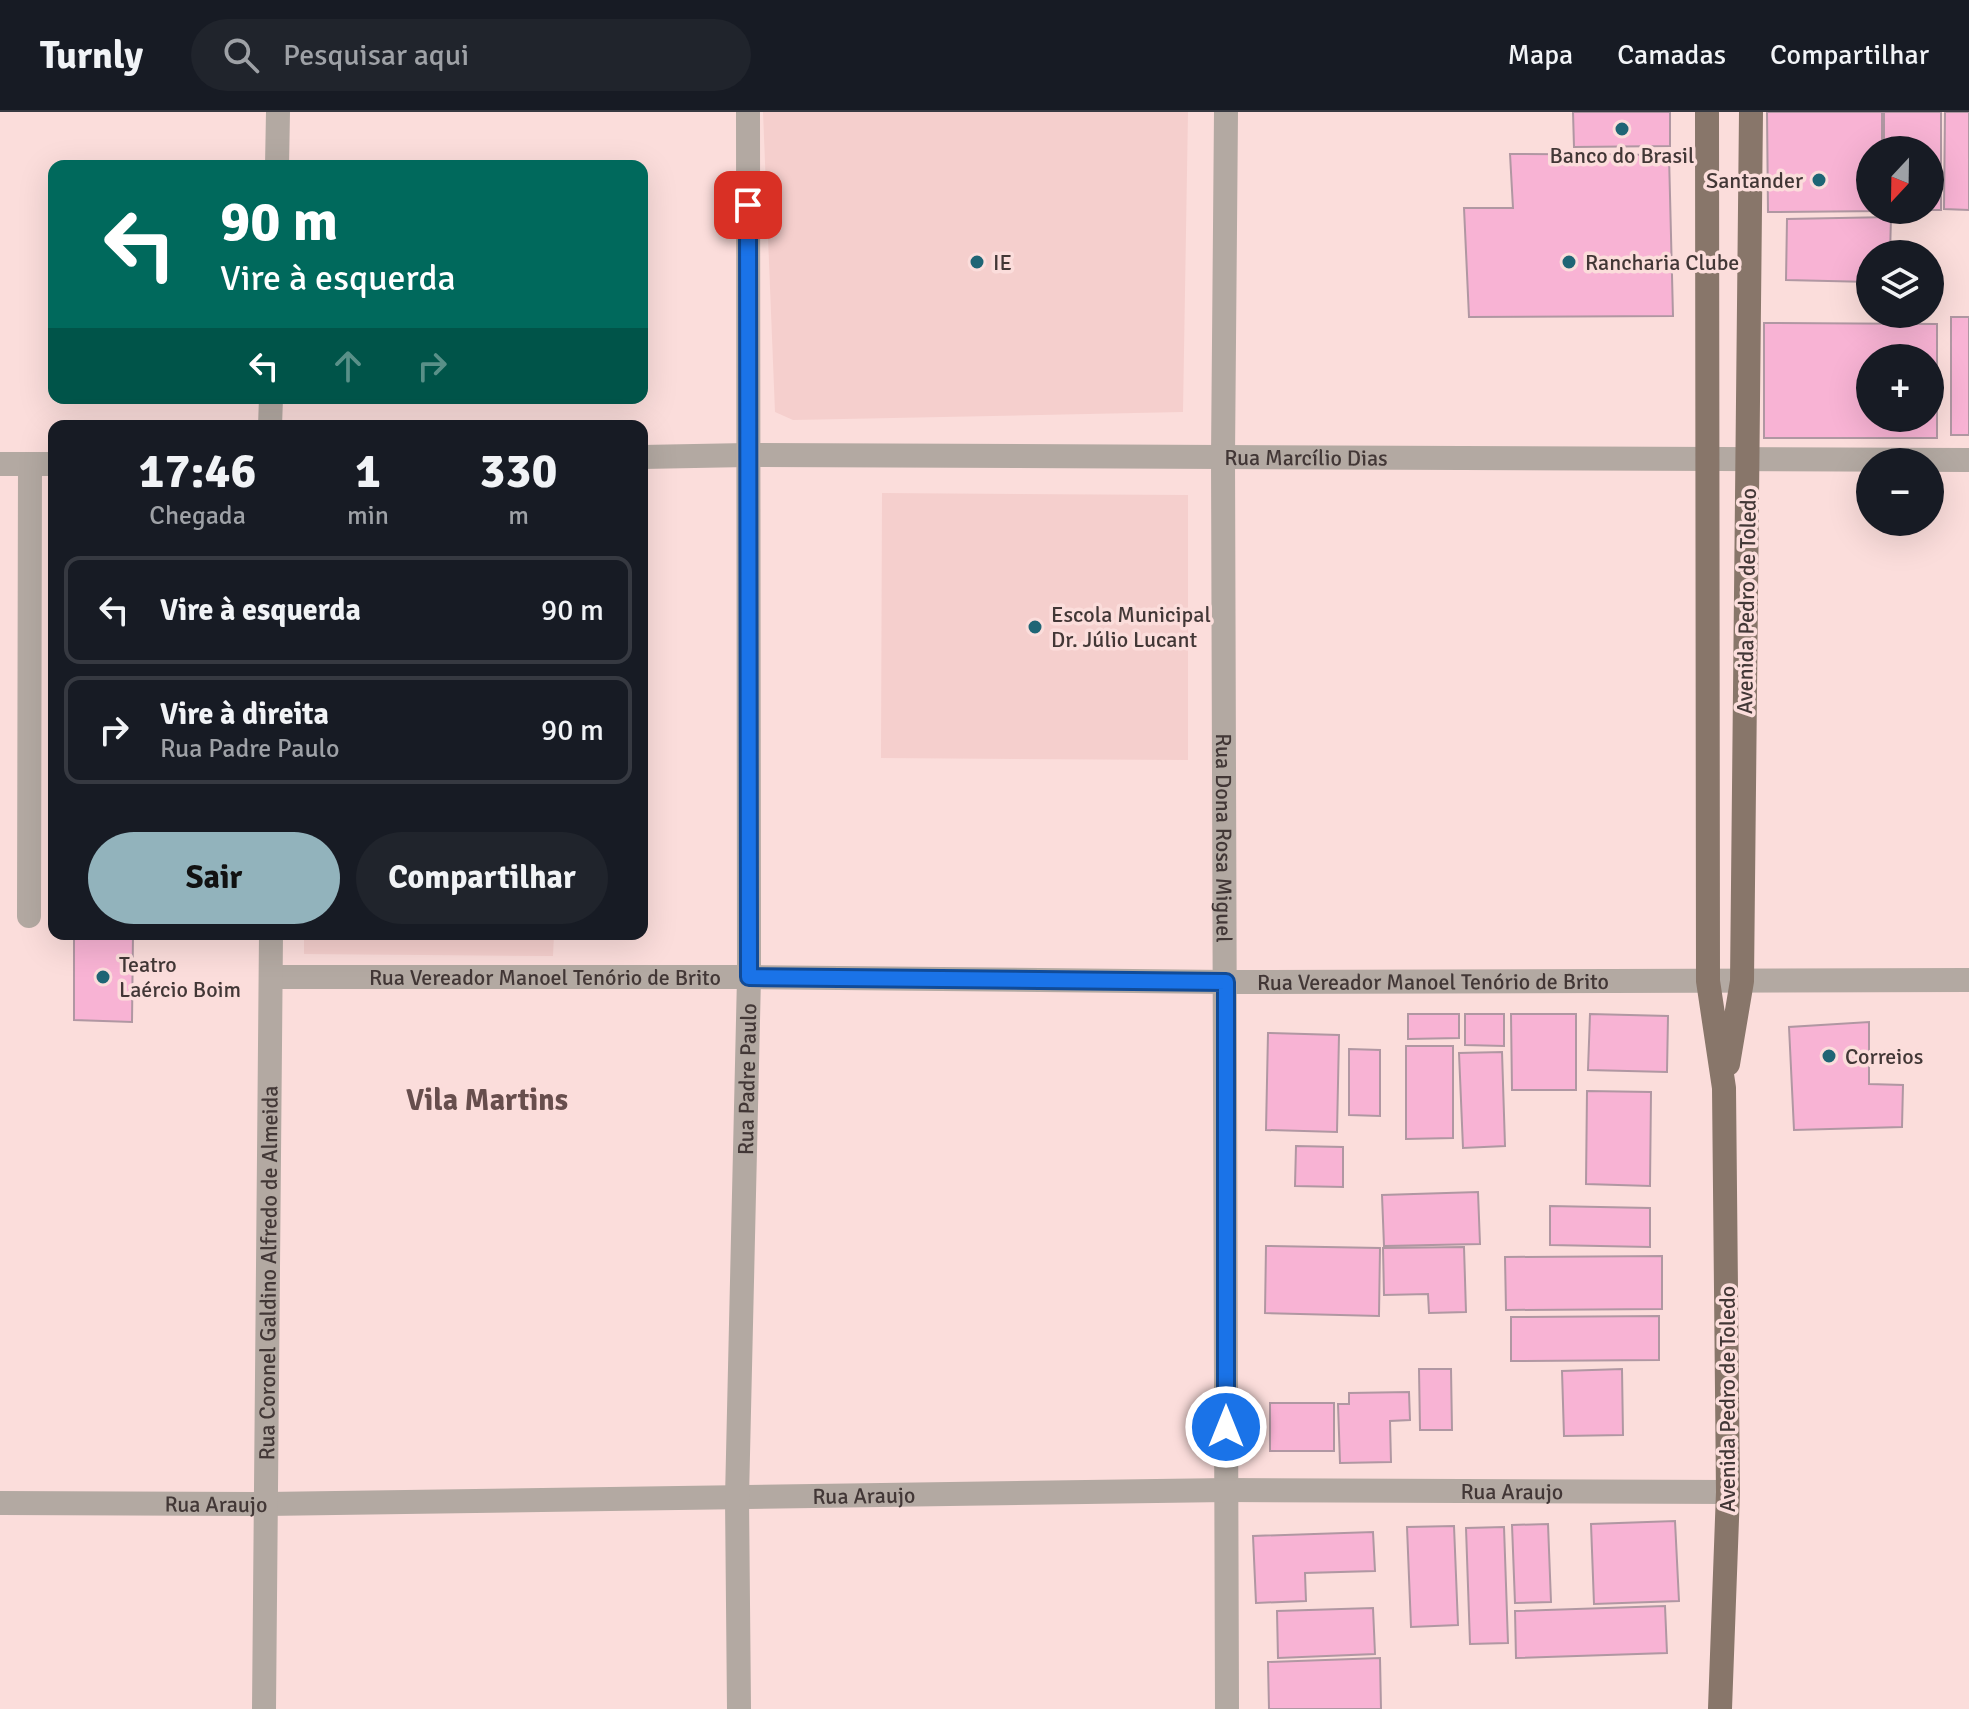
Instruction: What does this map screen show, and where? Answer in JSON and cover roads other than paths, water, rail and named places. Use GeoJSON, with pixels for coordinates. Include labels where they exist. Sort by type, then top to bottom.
{"type":"FeatureCollection","features":[{"type":"Feature","properties":{"kind":"main road","name":"Avenida Pedro de Toledo"},"geometry":{"type":"LineString","coordinates":[[1707,112],[1708,981],[1724,1088],[1728,1492],[1720,1709]]}},
{"type":"Feature","properties":{"kind":"main road","name":"Avenida Pedro de Toledo"},"geometry":{"type":"LineString","coordinates":[[1724,1088],[1742,981],[1751,112]]}},
{"type":"Feature","properties":{"kind":"street"},"geometry":{"type":"LineString","coordinates":[[277,160],[278,112]]}},
{"type":"Feature","properties":{"kind":"street","name":"Rua Padre Paulo"},"geometry":{"type":"LineString","coordinates":[[739,1709],[737,1498],[749,977],[748,112]]}},
{"type":"Feature","properties":{"kind":"street","name":"Rua Dona Rosa Miguel"},"geometry":{"type":"LineString","coordinates":[[1226,112],[1223,457],[1227,1709]]}},
{"type":"Feature","properties":{"kind":"street","name":"Rua Marcílio Dias"},"geometry":{"type":"LineString","coordinates":[[648,457],[1969,460]]}},
{"type":"Feature","properties":{"kind":"street"},"geometry":{"type":"LineString","coordinates":[[0,464],[42,464],[29,916]]}},
{"type":"Feature","properties":{"kind":"street","name":"Rua Coronel Galdino Alfredo de Almeida"},"geometry":{"type":"LineString","coordinates":[[264,1709],[271,940]]}},
{"type":"Feature","properties":{"kind":"street","name":"Rua Vereador Manoel Tenório de Brito"},"geometry":{"type":"LineString","coordinates":[[271,977],[749,977],[1226,982],[1969,980]]}},
{"type":"Feature","properties":{"kind":"street","name":"Rua Araujo"},"geometry":{"type":"LineString","coordinates":[[0,1503],[266,1504],[1226,1490],[1728,1492]]}},
{"type":"Feature","properties":{"kind":"place","name":"Banco do Brasil"},"geometry":{"type":"Point","coordinates":[1622,129]}},
{"type":"Feature","properties":{"kind":"place","name":"Santander"},"geometry":{"type":"Point","coordinates":[1819,180]}},
{"type":"Feature","properties":{"kind":"place","name":"IE"},"geometry":{"type":"Point","coordinates":[977,262]}},
{"type":"Feature","properties":{"kind":"place","name":"Rancharia Clube"},"geometry":{"type":"Point","coordinates":[1569,262]}},
{"type":"Feature","properties":{"kind":"place","name":"Escola Municipal Dr. Júlio Lucant"},"geometry":{"type":"Point","coordinates":[1035,627]}},
{"type":"Feature","properties":{"kind":"place","name":"Teatro Laércio Boim"},"geometry":{"type":"Point","coordinates":[103,977]}},
{"type":"Feature","properties":{"kind":"place","name":"Correios"},"geometry":{"type":"Point","coordinates":[1829,1056]}},
{"type":"Feature","properties":{"kind":"district","name":"Vila Martins"},"geometry":{"type":"Point","coordinates":[487,1100]}}]}
